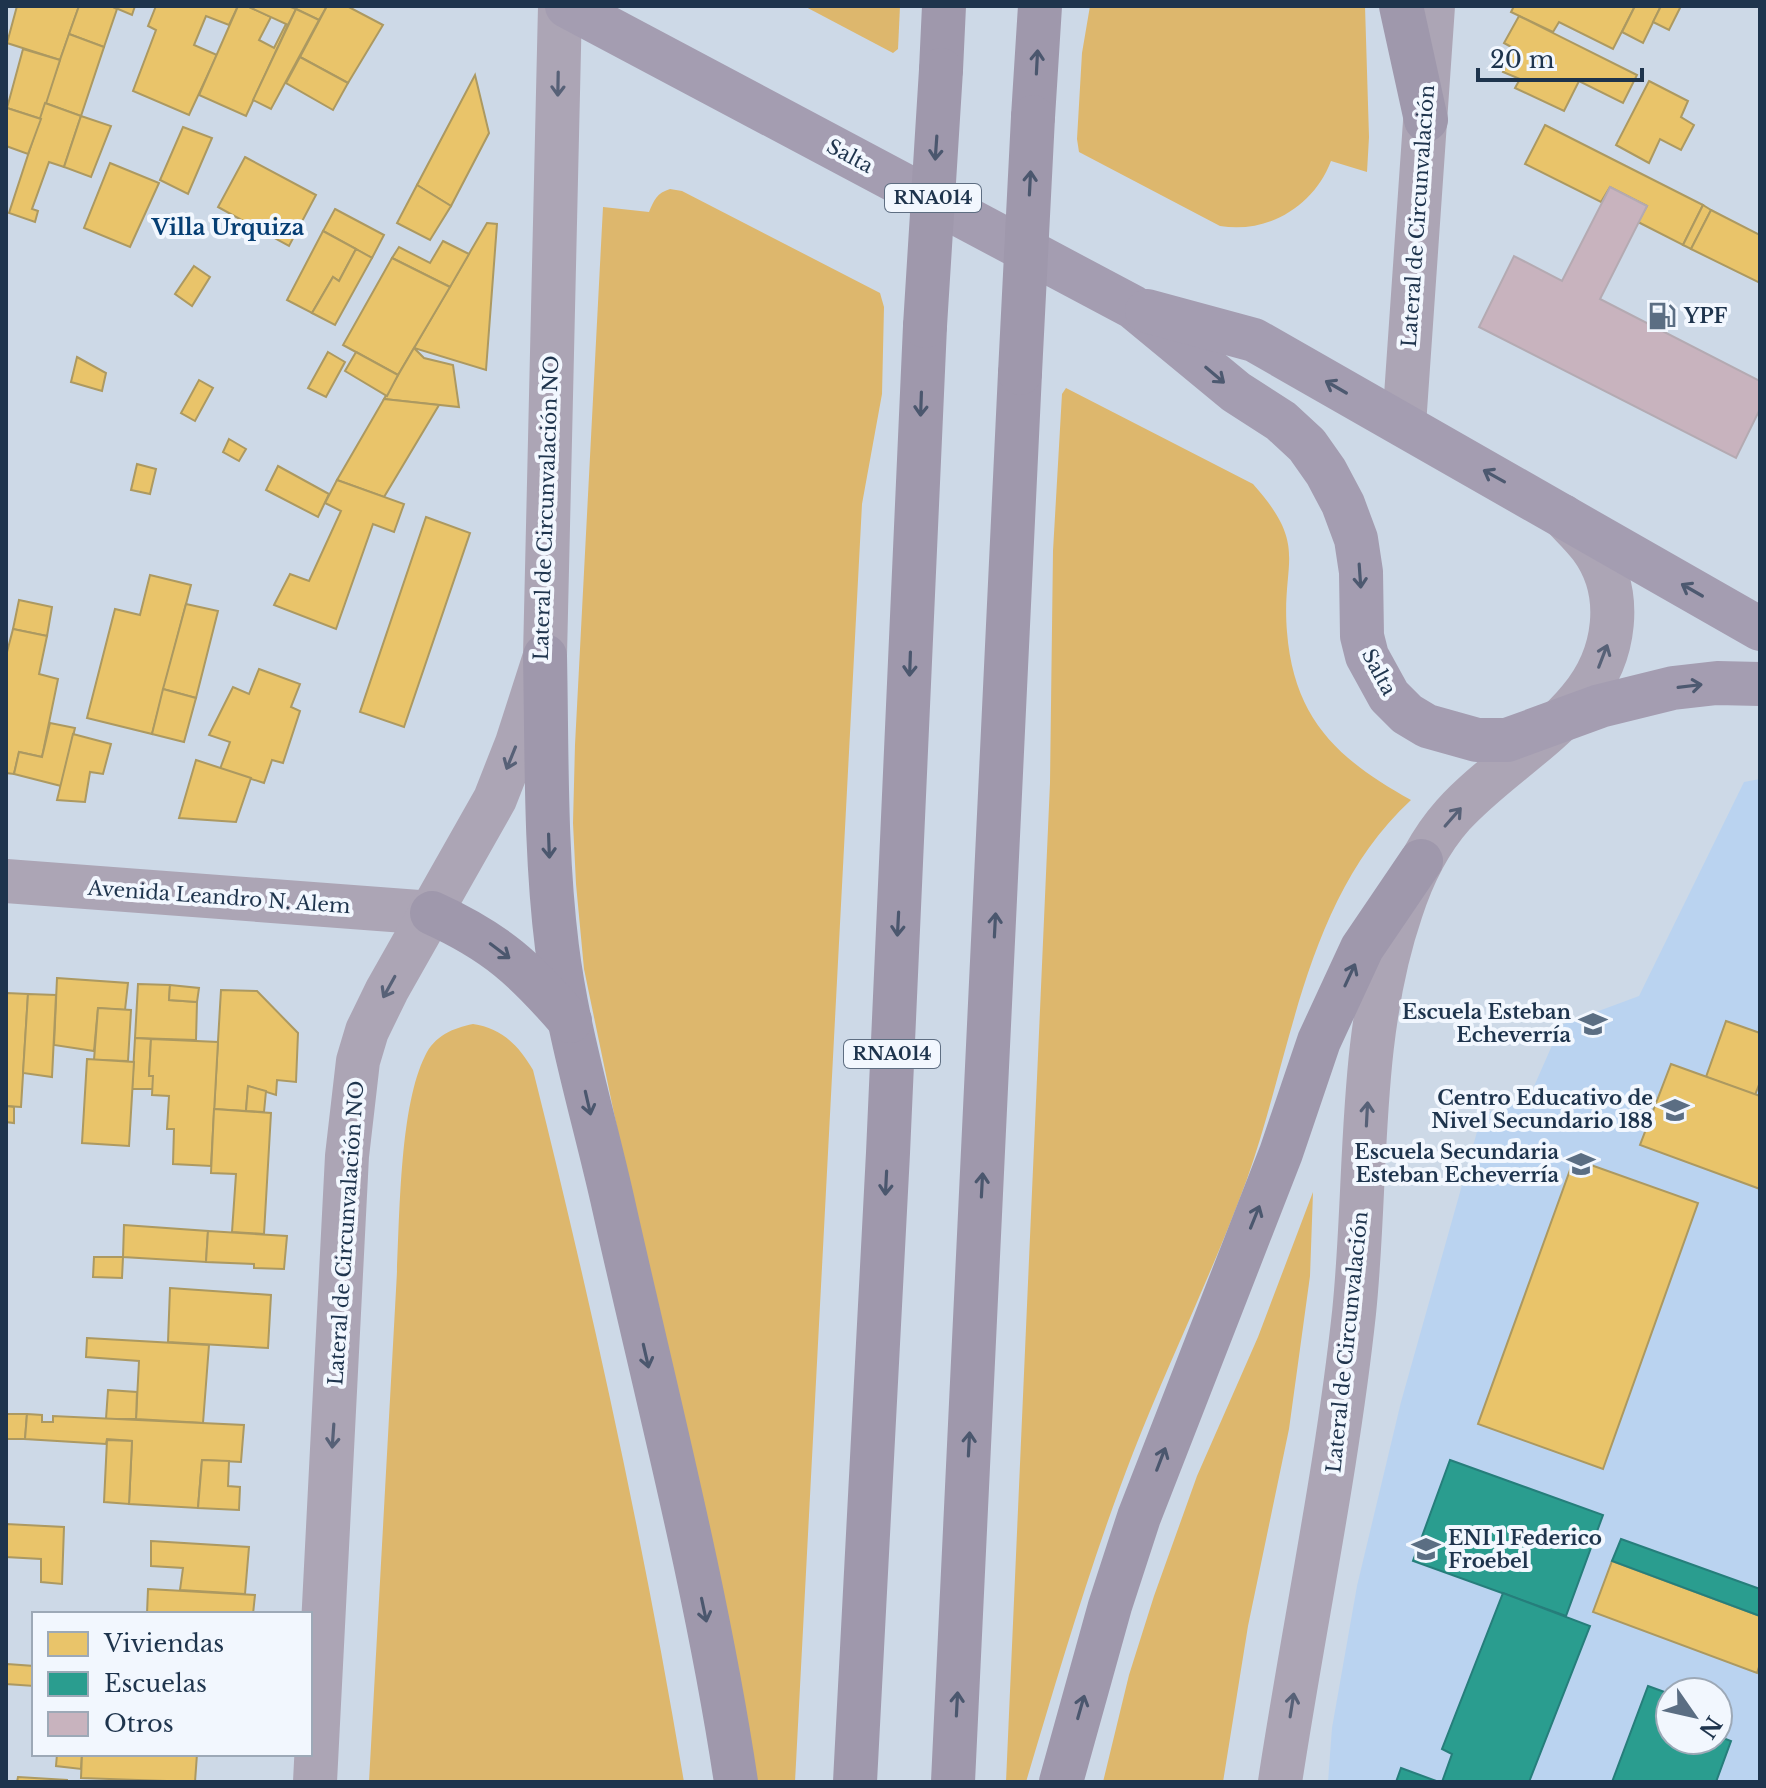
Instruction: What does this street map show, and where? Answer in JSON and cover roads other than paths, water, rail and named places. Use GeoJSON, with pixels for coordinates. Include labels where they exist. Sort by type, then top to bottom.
{"type":"FeatureCollection","features":[{"type":"Feature","properties":{"kind":"highway","name":"RNA014"},"geometry":{"type":"LineString","coordinates":[[855,1782],[925,326],[944,6]]}},
{"type":"Feature","properties":{"kind":"highway"},"geometry":{"type":"LineString","coordinates":[[953,1782],[1040,6]]}},
{"type":"Feature","properties":{"kind":"highway"},"geometry":{"type":"LineString","coordinates":[[1426,8],[1426,120]]}},
{"type":"Feature","properties":{"kind":"highway"},"geometry":{"type":"LineString","coordinates":[[545,656],[552,901],[557,949],[704,1608],[736,1782]]}},
{"type":"Feature","properties":{"kind":"highway"},"geometry":{"type":"LineString","coordinates":[[1061,1782],[1110,1606],[1139,1517],[1281,1153],[1319,1041],[1362,948],[1421,861]]}},
{"type":"Feature","properties":{"kind":"highway"},"geometry":{"type":"LineString","coordinates":[[432,913],[471,930],[504,953],[532,977],[571,1022]]}},
{"type":"Feature","properties":{"kind":"main road","name":"Salta"},"geometry":{"type":"LineString","coordinates":[[567,6],[1133,307],[1236,392],[1281,421],[1307,445],[1326,472],[1343,504],[1356,539],[1361,572],[1362,636],[1367,656],[1389,696],[1407,714],[1427,726],[1477,740],[1507,740],[1534,732],[1560,719],[1673,688],[1717,683],[1760,684]]}},
{"type":"Feature","properties":{"kind":"main road","name":"Salta"},"geometry":{"type":"LineString","coordinates":[[1133,307],[1254,340],[1760,629]]}},
{"type":"Feature","properties":{"kind":"street","name":"Lateral de Circunvalación NO"},"geometry":{"type":"LineString","coordinates":[[315,1782],[347,1156],[358,1061],[367,1031],[387,990],[495,799],[545,656],[560,6]]}},
{"type":"Feature","properties":{"kind":"street","name":"Lateral de Circunvalación"},"geometry":{"type":"LineString","coordinates":[[1404,425],[1426,120]]}},
{"type":"Feature","properties":{"kind":"street","name":"Lateral de Circunvalación"},"geometry":{"type":"LineString","coordinates":[[1280,1782],[1311,1586],[1331,1485],[1353,1318],[1361,1246],[1372,1036],[1386,961],[1401,910],[1421,861],[1451,817],[1581,699],[1606,653],[1613,623],[1612,593],[1592,548],[1562,515]]}},
{"type":"Feature","properties":{"kind":"street","name":"Avenida Leandro N. Alem"},"geometry":{"type":"LineString","coordinates":[[6,881],[432,913]]}},
{"type":"Feature","properties":{"kind":"place","name":"YPF"},"geometry":{"type":"Point","coordinates":[1662,316]}},
{"type":"Feature","properties":{"kind":"place","name":"Escuela Esteban Echeverría"},"geometry":{"type":"Point","coordinates":[1593,1024]}},
{"type":"Feature","properties":{"kind":"place","name":"Centro Educativo de Nivel Secundario 188"},"geometry":{"type":"Point","coordinates":[1675,1110]}},
{"type":"Feature","properties":{"kind":"place","name":"Escuela Secundaria Esteban Echeverría"},"geometry":{"type":"Point","coordinates":[1581,1164]}},
{"type":"Feature","properties":{"kind":"place","name":"ENI 1 Federico Froebel"},"geometry":{"type":"Point","coordinates":[1426,1549]}},
{"type":"Feature","properties":{"kind":"district","name":"Villa Urquiza"},"geometry":{"type":"Point","coordinates":[228,227]}}]}
